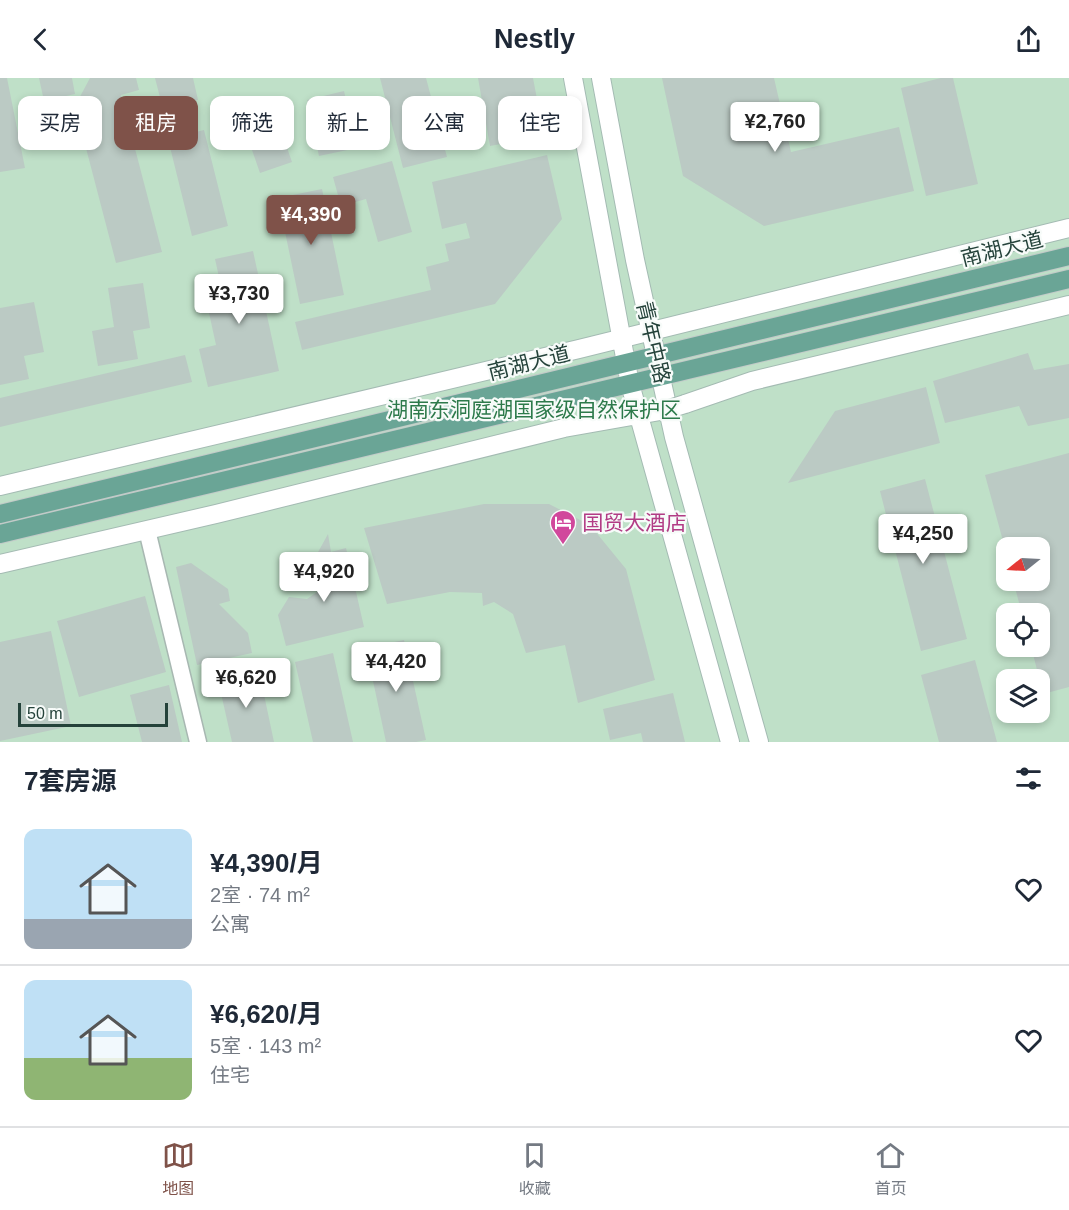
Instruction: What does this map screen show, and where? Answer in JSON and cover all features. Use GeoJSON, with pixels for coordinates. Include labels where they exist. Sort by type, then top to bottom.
{"type":"FeatureCollection","features":[{"type":"Feature","properties":{"kind":"main road","name":"青年中路"},"geometry":{"type":"LineString","coordinates":[[573,78],[630,384],[730,742]]}},
{"type":"Feature","properties":{"kind":"main road","name":"青年中路"},"geometry":{"type":"LineString","coordinates":[[602,78],[635,263],[674,437],[759,742]]}},
{"type":"Feature","properties":{"kind":"main road"},"geometry":{"type":"LineString","coordinates":[[0,486],[622,339],[1069,228]]}},
{"type":"Feature","properties":{"kind":"main road","name":"南湖大道"},"geometry":{"type":"LineString","coordinates":[[0,514],[1069,256]]}},
{"type":"Feature","properties":{"kind":"main road","name":"南湖大道"},"geometry":{"type":"LineString","coordinates":[[0,534],[1069,279]]}},
{"type":"Feature","properties":{"kind":"main road"},"geometry":{"type":"LineString","coordinates":[[0,564],[564,428],[666,410],[752,381],[1069,305]]}},
{"type":"Feature","properties":{"kind":"street"},"geometry":{"type":"LineString","coordinates":[[147,530],[198,742]]}},
{"type":"Feature","properties":{"kind":"green space","name":"湖南东洞庭湖国家级自然保护区"},"geometry":{"type":"Polygon","coordinates":[[[0,78],[1069,78],[1069,742],[0,742],[0,78]]]}},
{"type":"Feature","properties":{"kind":"building"},"geometry":{"type":"Polygon","coordinates":[[[0,78],[7,78],[18,133],[18,150],[21,150],[25,168],[0,172],[0,78]]]}},
{"type":"Feature","properties":{"kind":"building"},"geometry":{"type":"Polygon","coordinates":[[[39,78],[72,78],[75,94],[43,96],[39,78]]]}},
{"type":"Feature","properties":{"kind":"building"},"geometry":{"type":"Polygon","coordinates":[[[90,78],[136,78],[139,90],[114,96],[114,150],[135,150],[162,252],[116,263],[86,150],[102,150],[102,96],[80,96],[90,78]]]}},
{"type":"Feature","properties":{"kind":"building"},"geometry":{"type":"Polygon","coordinates":[[[155,78],[193,78],[197,96],[160,96],[155,78]]]}},
{"type":"Feature","properties":{"kind":"building"},"geometry":{"type":"Polygon","coordinates":[[[380,78],[426,78],[431,96],[402,96],[402,150],[445,150],[447,157],[403,168],[390,117],[390,96],[385,96],[380,78]]]}},
{"type":"Feature","properties":{"kind":"building"},"geometry":{"type":"Polygon","coordinates":[[[478,78],[533,78],[536,96],[498,96],[498,145],[490,146],[486,123],[486,96],[481,96],[478,78]]]}},
{"type":"Feature","properties":{"kind":"building"},"geometry":{"type":"Polygon","coordinates":[[[662,78],[774,78],[791,152],[899,127],[914,191],[764,226],[683,176],[662,78]]]}},
{"type":"Feature","properties":{"kind":"building"},"geometry":{"type":"Polygon","coordinates":[[[941,78],[953,78],[978,184],[926,196],[901,88],[941,78]]]}},
{"type":"Feature","properties":{"kind":"building"},"geometry":{"type":"Polygon","coordinates":[[[344,91],[345,96],[323,96],[344,91]]]}},
{"type":"Feature","properties":{"kind":"building"},"geometry":{"type":"Polygon","coordinates":[[[204,130],[228,226],[192,236],[171,150],[198,150],[198,132],[204,130]]]}},
{"type":"Feature","properties":{"kind":"building"},"geometry":{"type":"Polygon","coordinates":[[[252,150],[288,150],[292,162],[260,173],[252,150]]]}},
{"type":"Feature","properties":{"kind":"building"},"geometry":{"type":"Polygon","coordinates":[[[318,150],[348,150],[319,156],[318,150]]]}},
{"type":"Feature","properties":{"kind":"building"},"geometry":{"type":"Polygon","coordinates":[[[547,155],[562,219],[495,304],[302,350],[295,322],[431,290],[426,267],[449,261],[445,244],[470,238],[466,223],[442,229],[432,182],[547,155]]]}},
{"type":"Feature","properties":{"kind":"building"},"geometry":{"type":"Polygon","coordinates":[[[392,161],[412,232],[378,242],[366,199],[341,206],[333,177],[392,161]]]}},
{"type":"Feature","properties":{"kind":"building"},"geometry":{"type":"Polygon","coordinates":[[[322,189],[344,295],[300,304],[278,198],[322,189]]]}},
{"type":"Feature","properties":{"kind":"building"},"geometry":{"type":"Polygon","coordinates":[[[253,251],[279,371],[208,387],[199,349],[216,345],[206,299],[223,295],[215,259],[253,251]]]}},
{"type":"Feature","properties":{"kind":"building"},"geometry":{"type":"Polygon","coordinates":[[[143,283],[150,328],[133,331],[138,359],[98,366],[92,331],[114,327],[108,288],[143,283]]]}},
{"type":"Feature","properties":{"kind":"building"},"geometry":{"type":"Polygon","coordinates":[[[34,302],[44,352],[24,356],[29,379],[0,385],[0,308],[34,302]]]}},
{"type":"Feature","properties":{"kind":"building"},"geometry":{"type":"Polygon","coordinates":[[[1028,353],[1034,370],[1069,364],[1069,418],[1028,426],[1019,406],[945,423],[933,381],[1028,353]]]}},
{"type":"Feature","properties":{"kind":"building"},"geometry":{"type":"Polygon","coordinates":[[[185,355],[192,382],[0,427],[0,398],[185,355]]]}},
{"type":"Feature","properties":{"kind":"building"},"geometry":{"type":"Polygon","coordinates":[[[926,387],[940,443],[788,483],[835,411],[926,387]]]}},
{"type":"Feature","properties":{"kind":"building"},"geometry":{"type":"Polygon","coordinates":[[[1069,453],[1069,687],[1050,692],[1050,669],[1037,669],[1034,657],[1050,657],[1050,603],[1019,603],[1016,591],[1050,591],[1050,537],[1002,537],[985,475],[1069,453]]]}},
{"type":"Feature","properties":{"kind":"building"},"geometry":{"type":"Polygon","coordinates":[[[925,479],[967,639],[921,651],[880,491],[925,479]]]}},
{"type":"Feature","properties":{"kind":"building"},"geometry":{"type":"Polygon","coordinates":[[[484,504],[549,504],[590,525],[626,569],[655,680],[578,703],[565,645],[526,653],[513,614],[494,602],[483,606],[482,593],[450,592],[387,604],[364,528],[484,504]]]}},
{"type":"Feature","properties":{"kind":"building"},"geometry":{"type":"Polygon","coordinates":[[[328,534],[331,552],[346,548],[364,627],[286,646],[278,615],[289,597],[307,599],[323,588],[323,573],[317,554],[328,534]]]}},
{"type":"Feature","properties":{"kind":"building"},"geometry":{"type":"Polygon","coordinates":[[[191,563],[228,589],[230,601],[219,604],[248,633],[252,653],[197,665],[176,567],[191,563]]]}},
{"type":"Feature","properties":{"kind":"building"},"geometry":{"type":"Polygon","coordinates":[[[145,596],[166,672],[79,697],[57,621],[145,596]]]}},
{"type":"Feature","properties":{"kind":"building"},"geometry":{"type":"Polygon","coordinates":[[[51,631],[71,726],[0,741],[0,642],[51,631]]]}},
{"type":"Feature","properties":{"kind":"building"},"geometry":{"type":"Polygon","coordinates":[[[404,640],[426,740],[386,742],[366,648],[404,640]]]}},
{"type":"Feature","properties":{"kind":"building"},"geometry":{"type":"Polygon","coordinates":[[[333,653],[353,742],[313,742],[295,662],[333,653]]]}},
{"type":"Feature","properties":{"kind":"building"},"geometry":{"type":"Polygon","coordinates":[[[975,660],[997,742],[939,742],[921,675],[975,660]]]}},
{"type":"Feature","properties":{"kind":"building"},"geometry":{"type":"Polygon","coordinates":[[[259,671],[274,742],[232,742],[218,680],[259,671]]]}},
{"type":"Feature","properties":{"kind":"building"},"geometry":{"type":"Polygon","coordinates":[[[169,685],[182,742],[142,742],[130,695],[169,685]]]}},
{"type":"Feature","properties":{"kind":"building"},"geometry":{"type":"Polygon","coordinates":[[[673,693],[685,742],[643,742],[641,733],[610,740],[603,709],[673,693]]]}},
{"type":"Feature","properties":{"kind":"place","name":"国贸大酒店"},"geometry":{"type":"Point","coordinates":[563,546]}}]}
